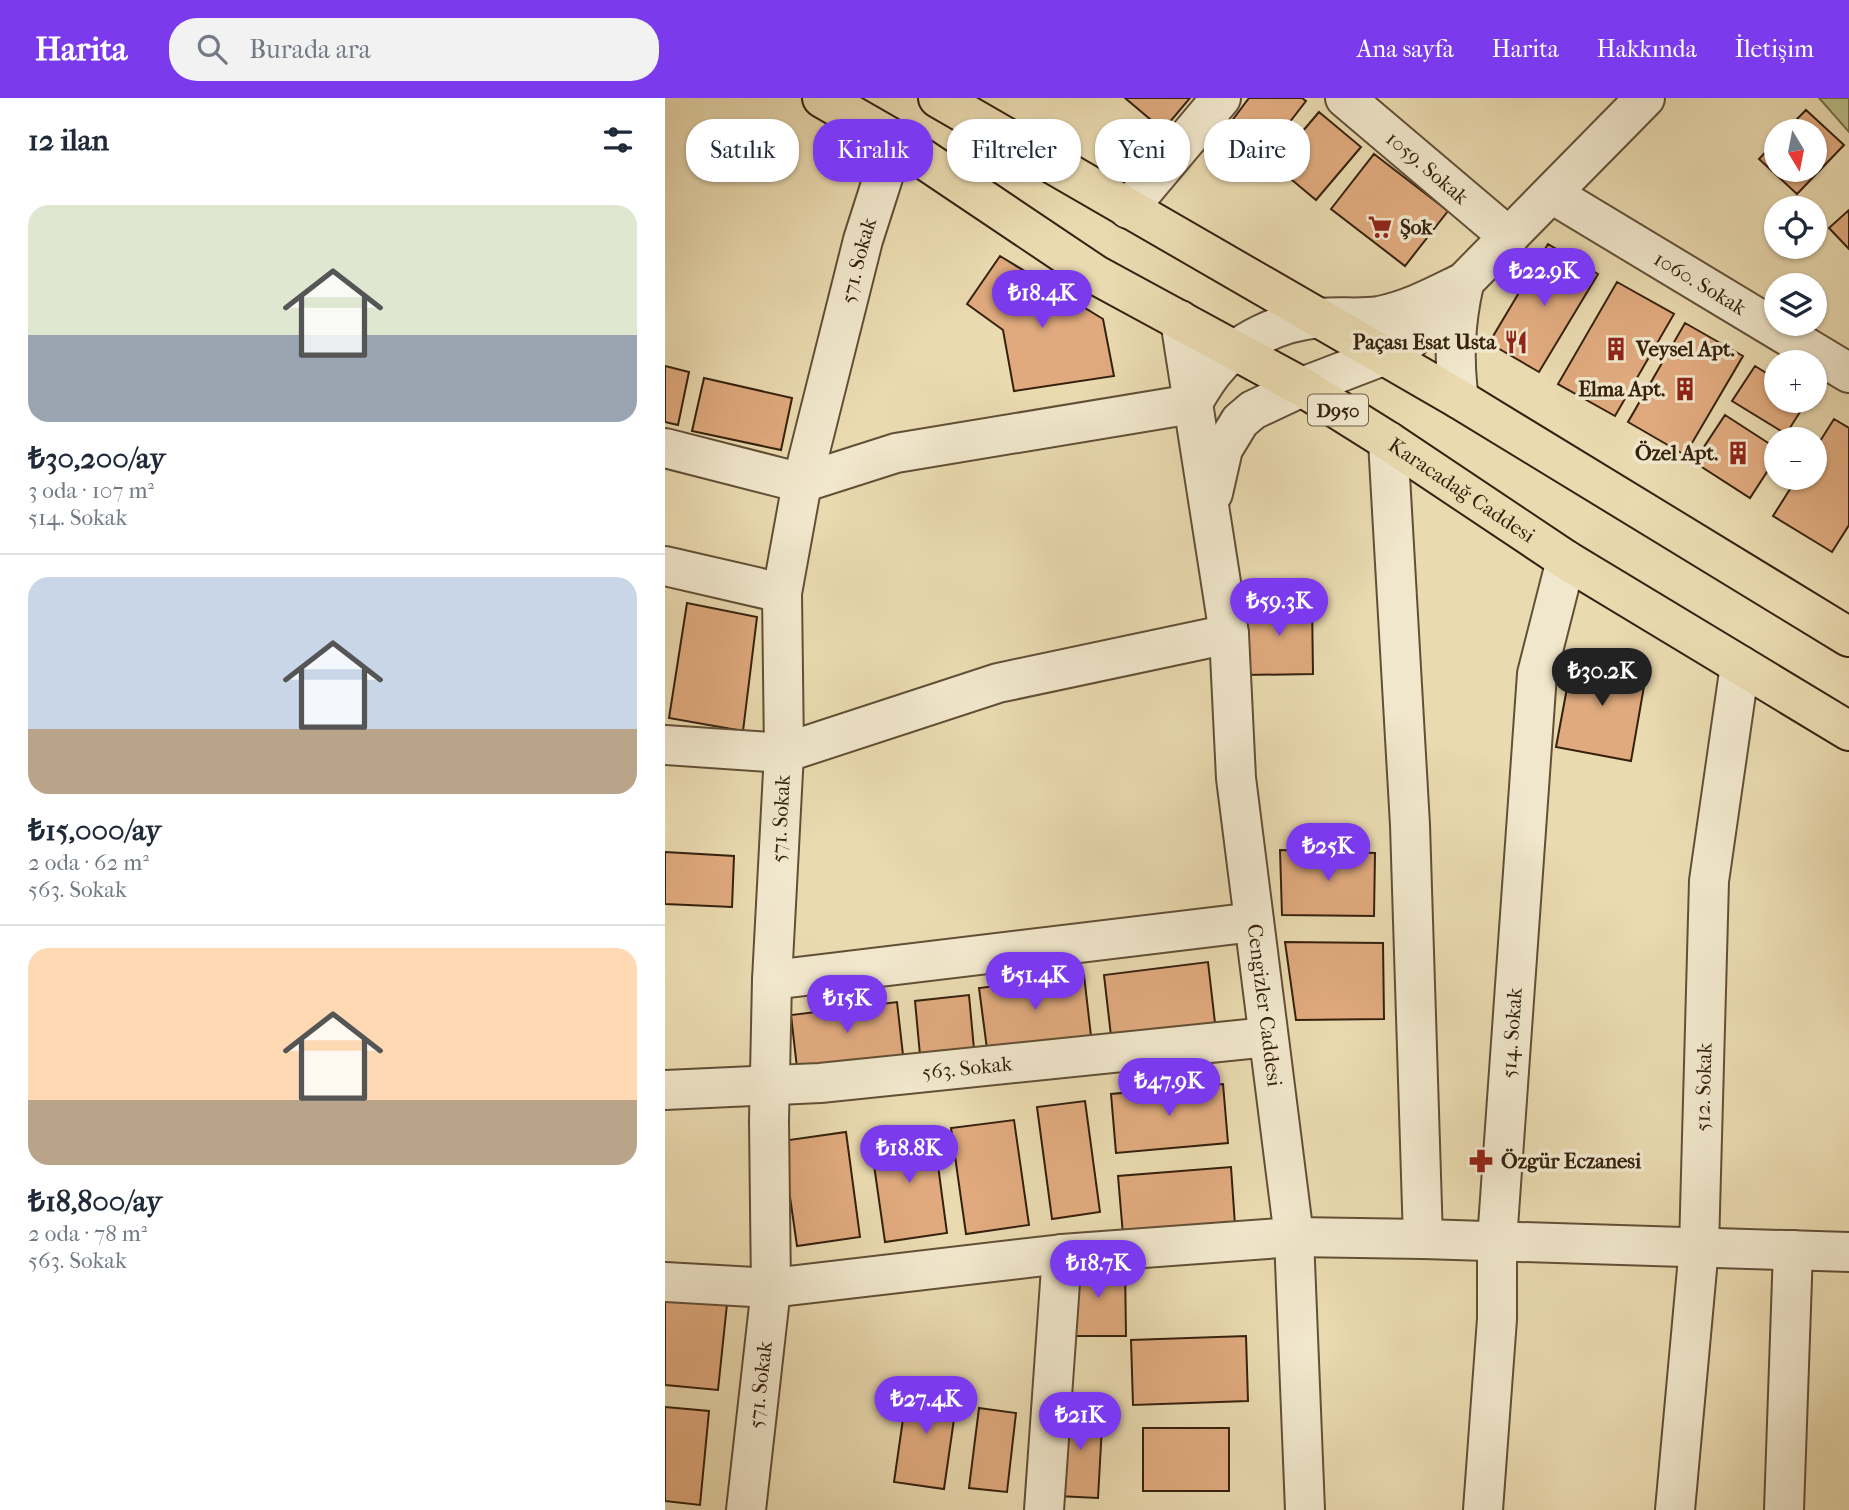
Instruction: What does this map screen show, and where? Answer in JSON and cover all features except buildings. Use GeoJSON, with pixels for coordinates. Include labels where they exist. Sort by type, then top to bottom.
{"type":"FeatureCollection","features":[{"type":"Feature","properties":{"kind":"highway","name":"Karacadağ Caddesi"},"geometry":{"type":"LineString","coordinates":[[822,98],[858,119]]}},
{"type":"Feature","properties":{"kind":"highway"},"geometry":{"type":"LineString","coordinates":[[938,98],[1459,399],[1849,637]]}},
{"type":"Feature","properties":{"kind":"highway","name":"Karacadağ Caddesi"},"geometry":{"type":"LineString","coordinates":[[933,166],[1096,275],[1301,387],[1388,440],[1566,560],[1849,731]]}},
{"type":"Feature","properties":{"kind":"street"},"geometry":{"type":"LineString","coordinates":[[1128,209],[1221,98]]}},
{"type":"Feature","properties":{"kind":"street","name":"1059. Sokak"},"geometry":{"type":"LineString","coordinates":[[1345,98],[1510,237]]}},
{"type":"Feature","properties":{"kind":"street"},"geometry":{"type":"LineString","coordinates":[[665,448],[802,483],[896,453],[1192,404],[1213,371],[1235,351],[1260,335],[1290,323],[1319,318],[1378,316],[1419,304],[1464,282],[1552,194],[1632,102]]}},
{"type":"Feature","properties":{"kind":"street","name":"571. Sokak"},"geometry":{"type":"LineString","coordinates":[[746,1510],[771,1288],[772,980],[784,753],[782,593],[802,483],[863,240],[882,182]]}},
{"type":"Feature","properties":{"kind":"street","name":"1060. Sokak"},"geometry":{"type":"LineString","coordinates":[[1552,194],[1849,373]]}},
{"type":"Feature","properties":{"kind":"street"},"geometry":{"type":"LineString","coordinates":[[1459,399],[1454,356],[1455,332],[1464,282]]}},
{"type":"Feature","properties":{"kind":"street","name":"Cengizler Caddesi"},"geometry":{"type":"LineString","coordinates":[[1210,502],[1223,449],[1240,421],[1253,410],[1301,387],[1383,356],[1421,331],[1464,282]]}},
{"type":"Feature","properties":{"kind":"street","name":"Cengizler Caddesi"},"geometry":{"type":"LineString","coordinates":[[1180,320],[1229,634],[1235,778],[1294,1237],[1305,1510]]}},
{"type":"Feature","properties":{"kind":"street"},"geometry":{"type":"LineString","coordinates":[[1388,440],[1410,825],[1423,1239]]}},
{"type":"Feature","properties":{"kind":"street","name":"514. Sokak"},"geometry":{"type":"LineString","coordinates":[[1483,1510],[1497,1319],[1497,1241],[1537,674],[1566,560]]}},
{"type":"Feature","properties":{"kind":"street"},"geometry":{"type":"LineString","coordinates":[[665,566],[782,593]]}},
{"type":"Feature","properties":{"kind":"street"},"geometry":{"type":"LineString","coordinates":[[665,745],[784,753],[998,683],[1229,634]]}},
{"type":"Feature","properties":{"kind":"street","name":"512. Sokak"},"geometry":{"type":"LineString","coordinates":[[1675,1510],[1699,1247],[1709,881],[1740,665]]}},
{"type":"Feature","properties":{"kind":"street"},"geometry":{"type":"LineString","coordinates":[[772,980],[1254,922]]}},
{"type":"Feature","properties":{"kind":"street","name":"563. Sokak"},"geometry":{"type":"LineString","coordinates":[[665,1090],[770,1086],[1268,1037]]}},
{"type":"Feature","properties":{"kind":"street"},"geometry":{"type":"LineString","coordinates":[[665,1282],[771,1288],[1062,1254],[1294,1237],[1849,1251]]}},
{"type":"Feature","properties":{"kind":"street"},"geometry":{"type":"LineString","coordinates":[[1784,1510],[1793,1250]]}},
{"type":"Feature","properties":{"kind":"street"},"geometry":{"type":"LineString","coordinates":[[1044,1510],[1062,1254]]}},
{"type":"Feature","properties":{"kind":"green space"},"geometry":{"type":"Polygon","coordinates":[[[1849,98],[1849,132],[1820,99],[1849,98]]]}},
{"type":"Feature","properties":{"kind":"place","name":"Şok"},"geometry":{"type":"Point","coordinates":[1380,227]}},
{"type":"Feature","properties":{"kind":"place","name":"Paçası Esat Usta"},"geometry":{"type":"Point","coordinates":[1516,342]}},
{"type":"Feature","properties":{"kind":"place","name":"Veysel Apt."},"geometry":{"type":"Point","coordinates":[1616,349]}},
{"type":"Feature","properties":{"kind":"place","name":"Elma Apt."},"geometry":{"type":"Point","coordinates":[1685,389]}},
{"type":"Feature","properties":{"kind":"place","name":"Özel Apt."},"geometry":{"type":"Point","coordinates":[1738,453]}},
{"type":"Feature","properties":{"kind":"place","name":"Özgür Eczanesi"},"geometry":{"type":"Point","coordinates":[1481,1161]}}]}
